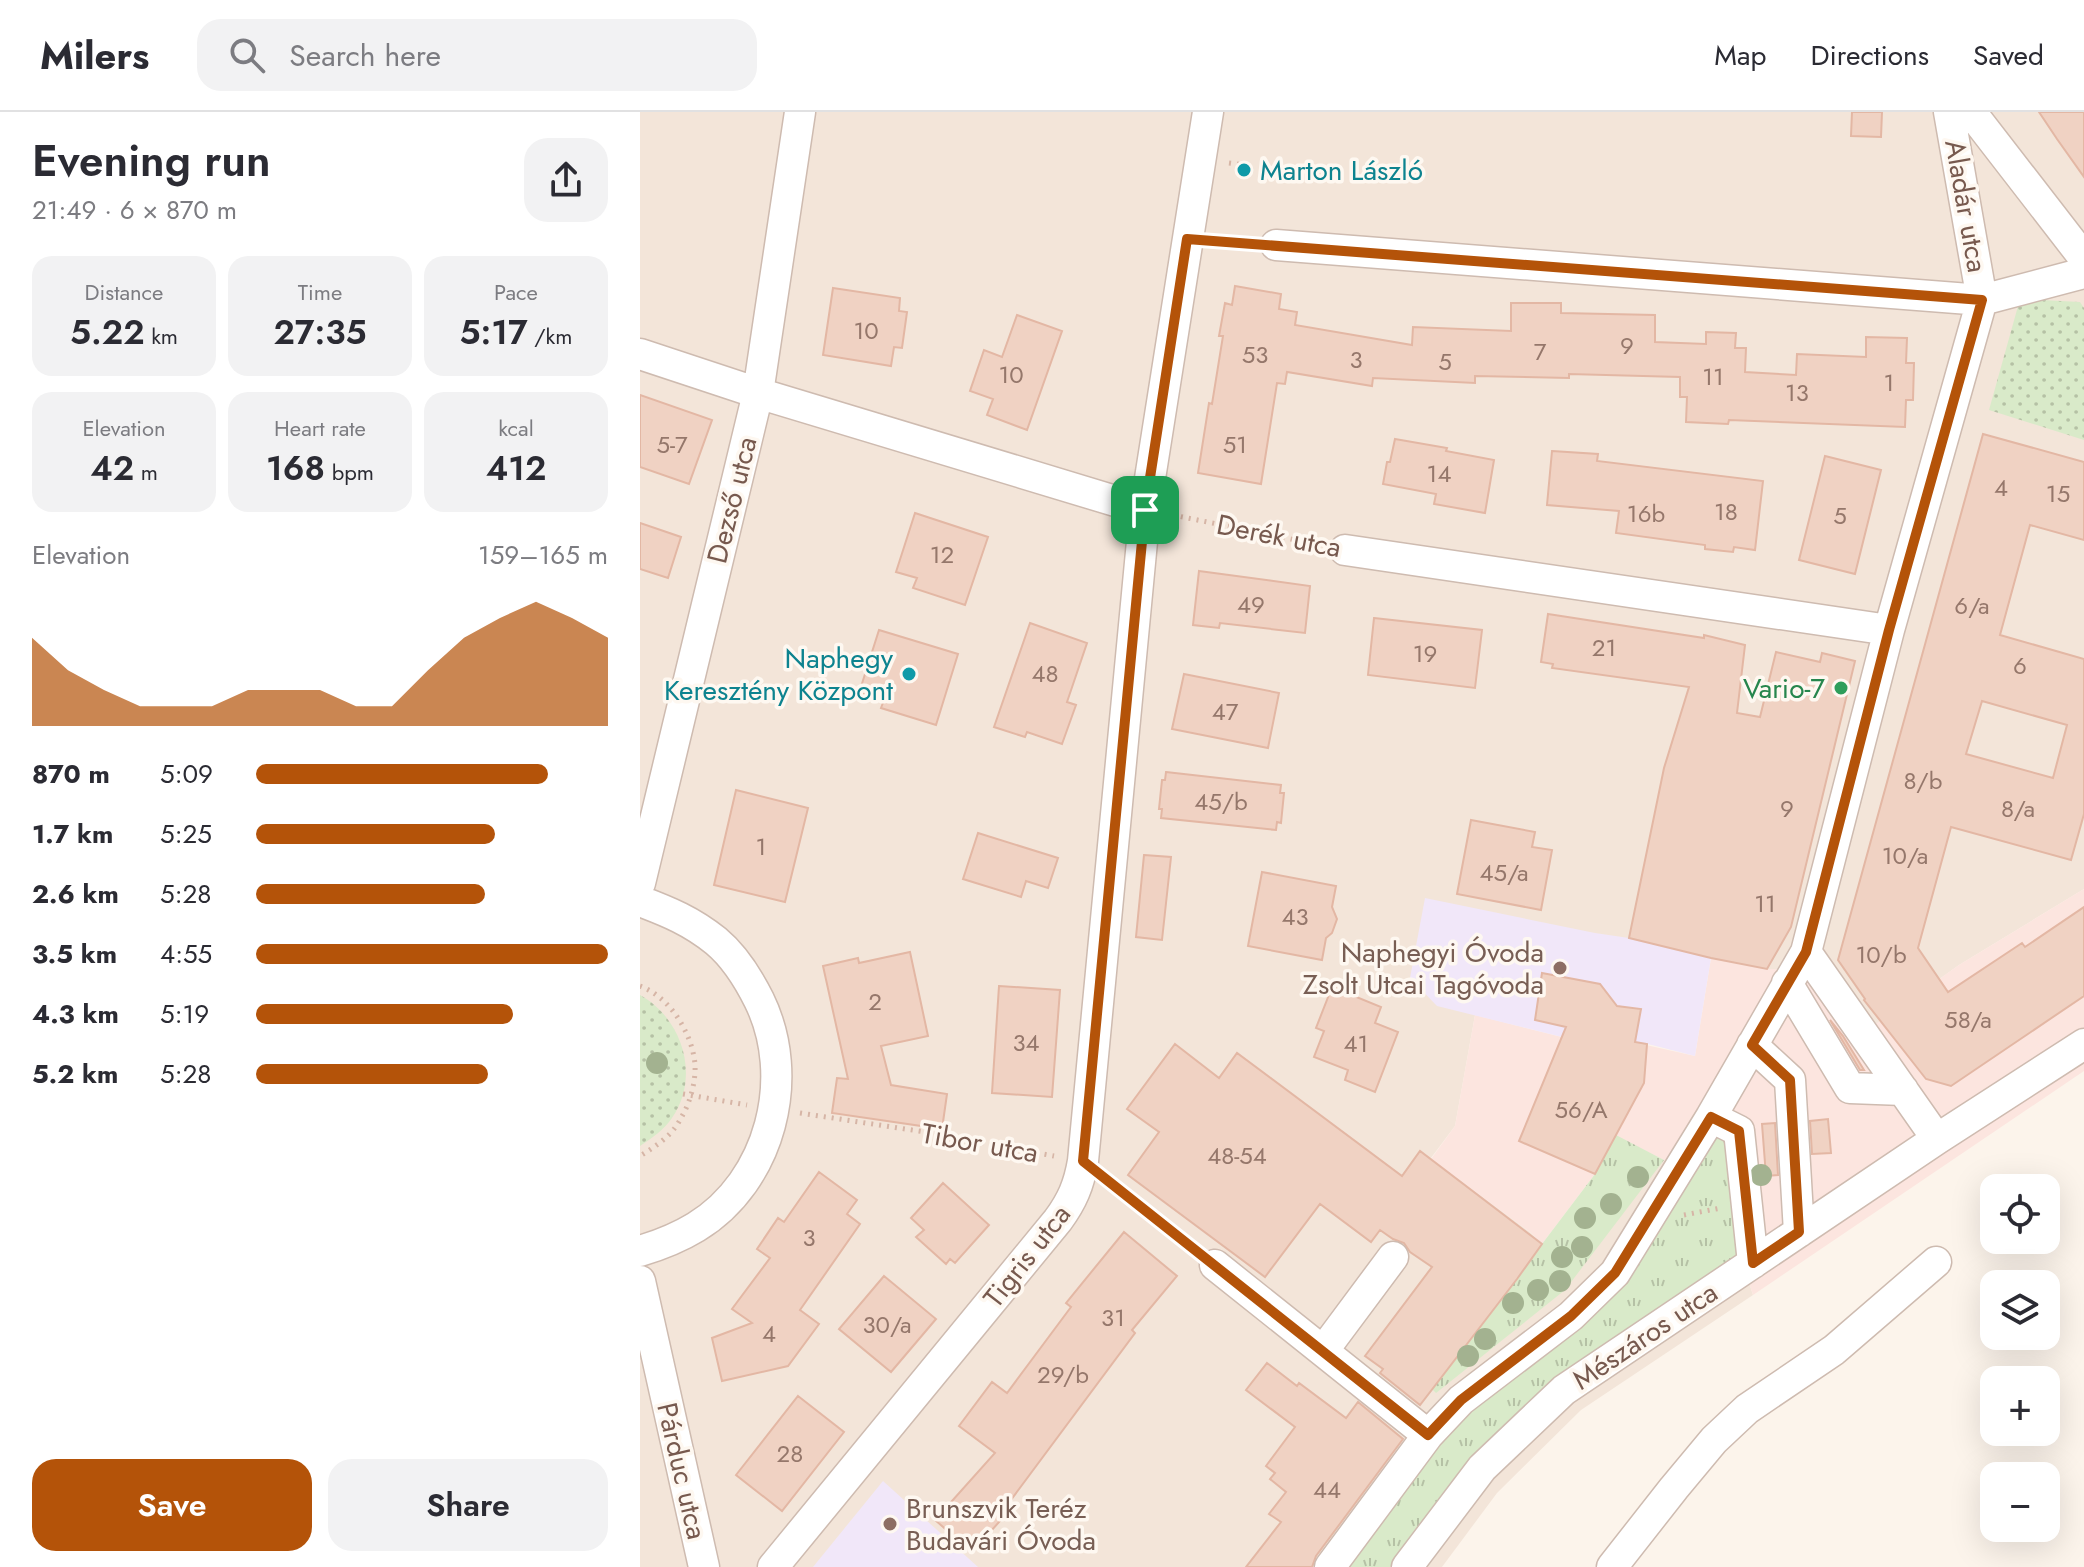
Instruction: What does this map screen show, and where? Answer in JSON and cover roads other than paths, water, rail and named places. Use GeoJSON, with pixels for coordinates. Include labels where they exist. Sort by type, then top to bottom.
{"type":"FeatureCollection","features":[{"type":"Feature","properties":{"kind":"street","name":"Dezső utca"},"geometry":{"type":"LineString","coordinates":[[640,883],[758,393],[800,112]]}},
{"type":"Feature","properties":{"kind":"street","name":"Tigris utca"},"geometry":{"type":"LineString","coordinates":[[773,1567],[1058,1220],[1080,1182],[1145,510],[1208,112]]}},
{"type":"Feature","properties":{"kind":"street","name":"Aladár utca"},"geometry":{"type":"LineString","coordinates":[[1949,112],[1982,300]]}},
{"type":"Feature","properties":{"kind":"street","name":"Aladár utca"},"geometry":{"type":"LineString","coordinates":[[1971,112],[2084,258]]}},
{"type":"Feature","properties":{"kind":"street"},"geometry":{"type":"LineString","coordinates":[[1276,245],[1982,300],[2084,273]]}},
{"type":"Feature","properties":{"kind":"street","name":"Mészáros utca"},"geometry":{"type":"LineString","coordinates":[[1330,1567],[1428,1435],[1461,1400],[1571,1316],[1615,1273],[1711,1117],[1806,952],[1889,630],[1982,300]]}},
{"type":"Feature","properties":{"kind":"street"},"geometry":{"type":"LineString","coordinates":[[640,354],[758,393],[1145,510]]}},
{"type":"Feature","properties":{"kind":"street","name":"Derék utca"},"geometry":{"type":"LineString","coordinates":[[1345,550],[1889,630]]}},
{"type":"Feature","properties":{"kind":"street"},"geometry":{"type":"LineString","coordinates":[[640,901],[680,916],[717,942],[747,977],[768,1018],[777,1064],[774,1110],[764,1144],[748,1175],[726,1203],[699,1226],[668,1243],[640,1251]]}},
{"type":"Feature","properties":{"kind":"street"},"geometry":{"type":"LineString","coordinates":[[1806,952],[1937,1139]]}},
{"type":"Feature","properties":{"kind":"street"},"geometry":{"type":"LineString","coordinates":[[1787,983],[1850,1088],[1903,1090]]}},
{"type":"Feature","properties":{"kind":"street","name":"Mészáros utca"},"geometry":{"type":"LineString","coordinates":[[1407,1567],[1482,1468],[1564,1390],[2084,1044]]}},
{"type":"Feature","properties":{"kind":"street"},"geometry":{"type":"LineString","coordinates":[[1752,1045],[1790,1080],[1799,1232]]}},
{"type":"Feature","properties":{"kind":"street"},"geometry":{"type":"LineString","coordinates":[[1711,1117],[1739,1131],[1753,1263]]}},
{"type":"Feature","properties":{"kind":"street"},"geometry":{"type":"LineString","coordinates":[[1323,1351],[1393,1257]]}},
{"type":"Feature","properties":{"kind":"street"},"geometry":{"type":"LineString","coordinates":[[1612,1567],[1714,1440],[1747,1409],[1834,1350],[1936,1262]]}},
{"type":"Feature","properties":{"kind":"street"},"geometry":{"type":"LineString","coordinates":[[1215,1265],[1428,1435]]}},
{"type":"Feature","properties":{"kind":"street","name":"Párduc utca"},"geometry":{"type":"LineString","coordinates":[[640,1281],[704,1567]]}},
{"type":"Feature","properties":{"kind":"place","name":"Marton László"},"geometry":{"type":"Point","coordinates":[1244,170]}},
{"type":"Feature","properties":{"kind":"place","name":"Naphegy Keresztény Központ"},"geometry":{"type":"Point","coordinates":[909,674]}},
{"type":"Feature","properties":{"kind":"place","name":"Vario-7"},"geometry":{"type":"Point","coordinates":[1841,688]}},
{"type":"Feature","properties":{"kind":"place","name":"Naphegyi Óvoda Zsolt Utcai Tagóvoda"},"geometry":{"type":"Point","coordinates":[1560,968]}},
{"type":"Feature","properties":{"kind":"place","name":"Brunszvik Teréz Budavári Óvoda"},"geometry":{"type":"Point","coordinates":[890,1524]}}]}
